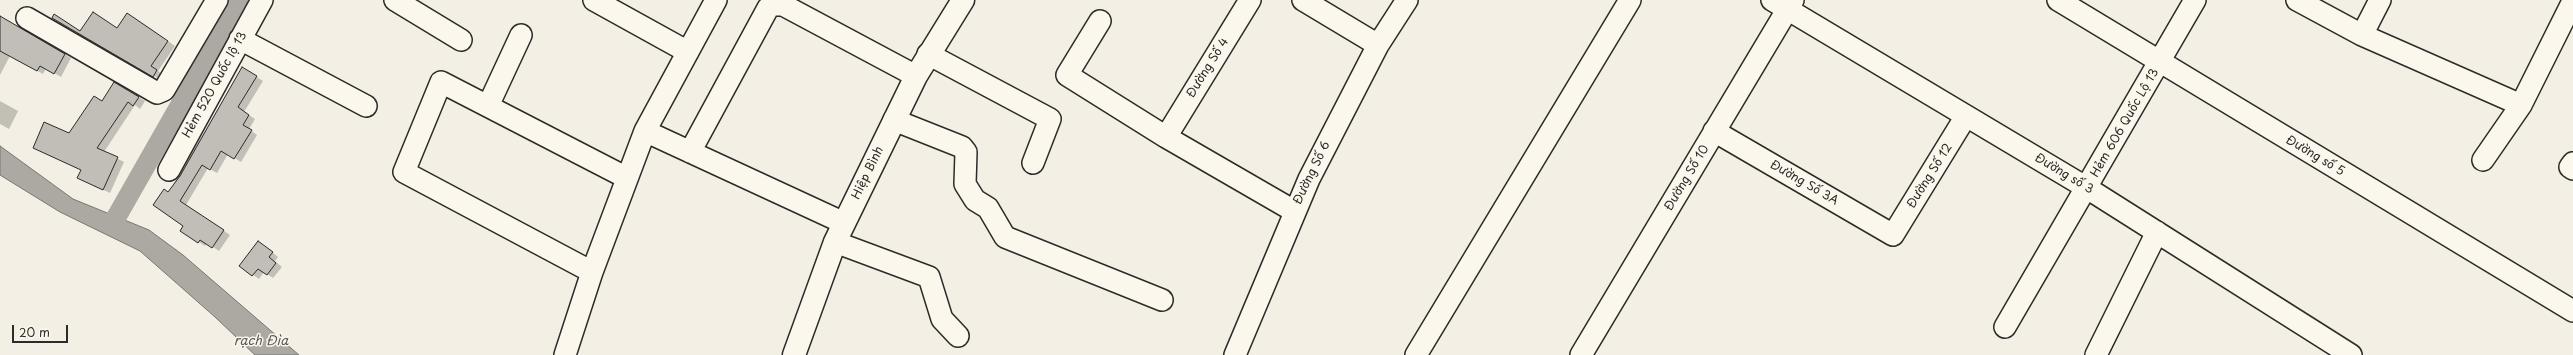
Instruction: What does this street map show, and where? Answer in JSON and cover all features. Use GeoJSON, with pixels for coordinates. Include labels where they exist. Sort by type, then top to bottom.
{"type":"FeatureCollection","features":[{"type":"Feature","properties":{"kind":"main road","name":"Hiệp Bình"},"geometry":{"type":"LineString","coordinates":[[794,355],[839,233],[916,76],[928,54],[963,0]]}},
{"type":"Feature","properties":{"kind":"street"},"geometry":{"type":"LineString","coordinates":[[27,18],[157,94],[164,90],[217,0]]}},
{"type":"Feature","properties":{"kind":"street","name":"Hẻm 520 Quốc lộ 13"},"geometry":{"type":"LineString","coordinates":[[169,170],[262,0]]}},
{"type":"Feature","properties":{"kind":"street"},"geometry":{"type":"LineString","coordinates":[[395,0],[460,40]]}},
{"type":"Feature","properties":{"kind":"street"},"geometry":{"type":"LineString","coordinates":[[594,0],[688,52]]}},
{"type":"Feature","properties":{"kind":"street"},"geometry":{"type":"LineString","coordinates":[[565,355],[592,272],[645,131],[716,0]]}},
{"type":"Feature","properties":{"kind":"street","name":"Đường Số 4"},"geometry":{"type":"LineString","coordinates":[[1166,137],[1250,0]]}},
{"type":"Feature","properties":{"kind":"street"},"geometry":{"type":"LineString","coordinates":[[1303,0],[1378,45]]}},
{"type":"Feature","properties":{"kind":"street","name":"Đường Số 6"},"geometry":{"type":"LineString","coordinates":[[1235,355],[1294,211],[1378,45],[1407,0]]}},
{"type":"Feature","properties":{"kind":"street"},"geometry":{"type":"LineString","coordinates":[[1416,355],[1630,0]]}},
{"type":"Feature","properties":{"kind":"street","name":"Đường số 5"},"geometry":{"type":"LineString","coordinates":[[2058,0],[2573,311]]}},
{"type":"Feature","properties":{"kind":"street","name":"Hẻm 606 Quốc Lộ 13"},"geometry":{"type":"LineString","coordinates":[[2005,327],[2195,0]]}},
{"type":"Feature","properties":{"kind":"street"},"geometry":{"type":"LineString","coordinates":[[2297,0],[2362,35],[2521,105]]}},
{"type":"Feature","properties":{"kind":"street"},"geometry":{"type":"LineString","coordinates":[[2362,35],[2380,0]]}},
{"type":"Feature","properties":{"kind":"street"},"geometry":{"type":"LineString","coordinates":[[2483,160],[2521,105],[2573,1]]}},
{"type":"Feature","properties":{"kind":"street","name":"Đường số 3"},"geometry":{"type":"LineString","coordinates":[[1784,3],[1966,116],[2087,188],[2343,353]]}},
{"type":"Feature","properties":{"kind":"street","name":"Đường Số 10"},"geometry":{"type":"LineString","coordinates":[[1581,355],[1714,131],[1784,3]]}},
{"type":"Feature","properties":{"kind":"street"},"geometry":{"type":"LineString","coordinates":[[690,152],[768,8],[773,5],[783,5],[916,76]]}},
{"type":"Feature","properties":{"kind":"street"},"geometry":{"type":"LineString","coordinates":[[1100,21],[1067,76],[1166,137],[1294,211]]}},
{"type":"Feature","properties":{"kind":"street"},"geometry":{"type":"LineString","coordinates":[[488,106],[521,35]]}},
{"type":"Feature","properties":{"kind":"street"},"geometry":{"type":"LineString","coordinates":[[240,38],[366,106]]}},
{"type":"Feature","properties":{"kind":"street"},"geometry":{"type":"LineString","coordinates":[[928,54],[1050,119],[1033,163]]}},
{"type":"Feature","properties":{"kind":"street"},"geometry":{"type":"LineString","coordinates":[[592,272],[404,172],[441,82],[627,178]]}},
{"type":"Feature","properties":{"kind":"street","name":"Đường Số 12"},"geometry":{"type":"LineString","coordinates":[[1893,235],[1966,116]]}},
{"type":"Feature","properties":{"kind":"street"},"geometry":{"type":"LineString","coordinates":[[894,120],[962,147],[966,152],[964,184],[975,200],[988,208],[1006,237],[1162,300]]}},
{"type":"Feature","properties":{"kind":"street"},"geometry":{"type":"LineString","coordinates":[[645,131],[690,152],[839,233],[929,277],[942,318],[958,336]]}},
{"type":"Feature","properties":{"kind":"street","name":"Đường Số 3A"},"geometry":{"type":"LineString","coordinates":[[1714,131],[1893,235]]}},
{"type":"Feature","properties":{"kind":"street"},"geometry":{"type":"LineString","coordinates":[[2573,163],[2570,167],[2573,169]]}},
{"type":"Feature","properties":{"kind":"street"},"geometry":{"type":"LineString","coordinates":[[2096,355],[2157,232]]}},
{"type":"Feature","properties":{"kind":"water","name":"rạch Đìa"},"geometry":{"type":"Polygon","coordinates":[[[0,146],[73,199],[149,230],[183,255],[299,355],[255,355],[215,317],[140,251],[60,212],[0,175],[0,146]]]}},
{"type":"Feature","properties":{"kind":"building"},"geometry":{"type":"Polygon","coordinates":[[[93,12],[117,28],[127,13],[168,41],[151,66],[157,70],[153,77],[52,18],[54,14],[80,31],[93,12]]]}},
{"type":"Feature","properties":{"kind":"building"},"geometry":{"type":"Polygon","coordinates":[[[0,16],[65,54],[54,74],[40,66],[37,71],[0,51],[0,16]]]}},
{"type":"Feature","properties":{"kind":"building"},"geometry":{"type":"Polygon","coordinates":[[[242,67],[257,76],[238,107],[249,115],[243,125],[252,130],[234,159],[221,151],[210,170],[202,165],[180,201],[224,230],[212,248],[200,240],[198,243],[180,231],[183,226],[153,205],[164,189],[168,192],[180,176],[242,67]]]}},
{"type":"Feature","properties":{"kind":"building"},"geometry":{"type":"Polygon","coordinates":[[[114,82],[139,97],[133,106],[128,102],[97,148],[118,157],[103,190],[77,178],[81,170],[33,148],[44,122],[69,133],[94,96],[102,101],[114,82]]]}},
{"type":"Feature","properties":{"kind":"building"},"geometry":{"type":"Polygon","coordinates":[[[258,241],[273,252],[269,257],[276,263],[267,275],[258,269],[252,276],[239,266],[258,241]]]}},
{"type":"Feature","properties":{"kind":"waterway"},"geometry":{"type":"LineString","coordinates":[[113,223],[240,0]]}}]}
